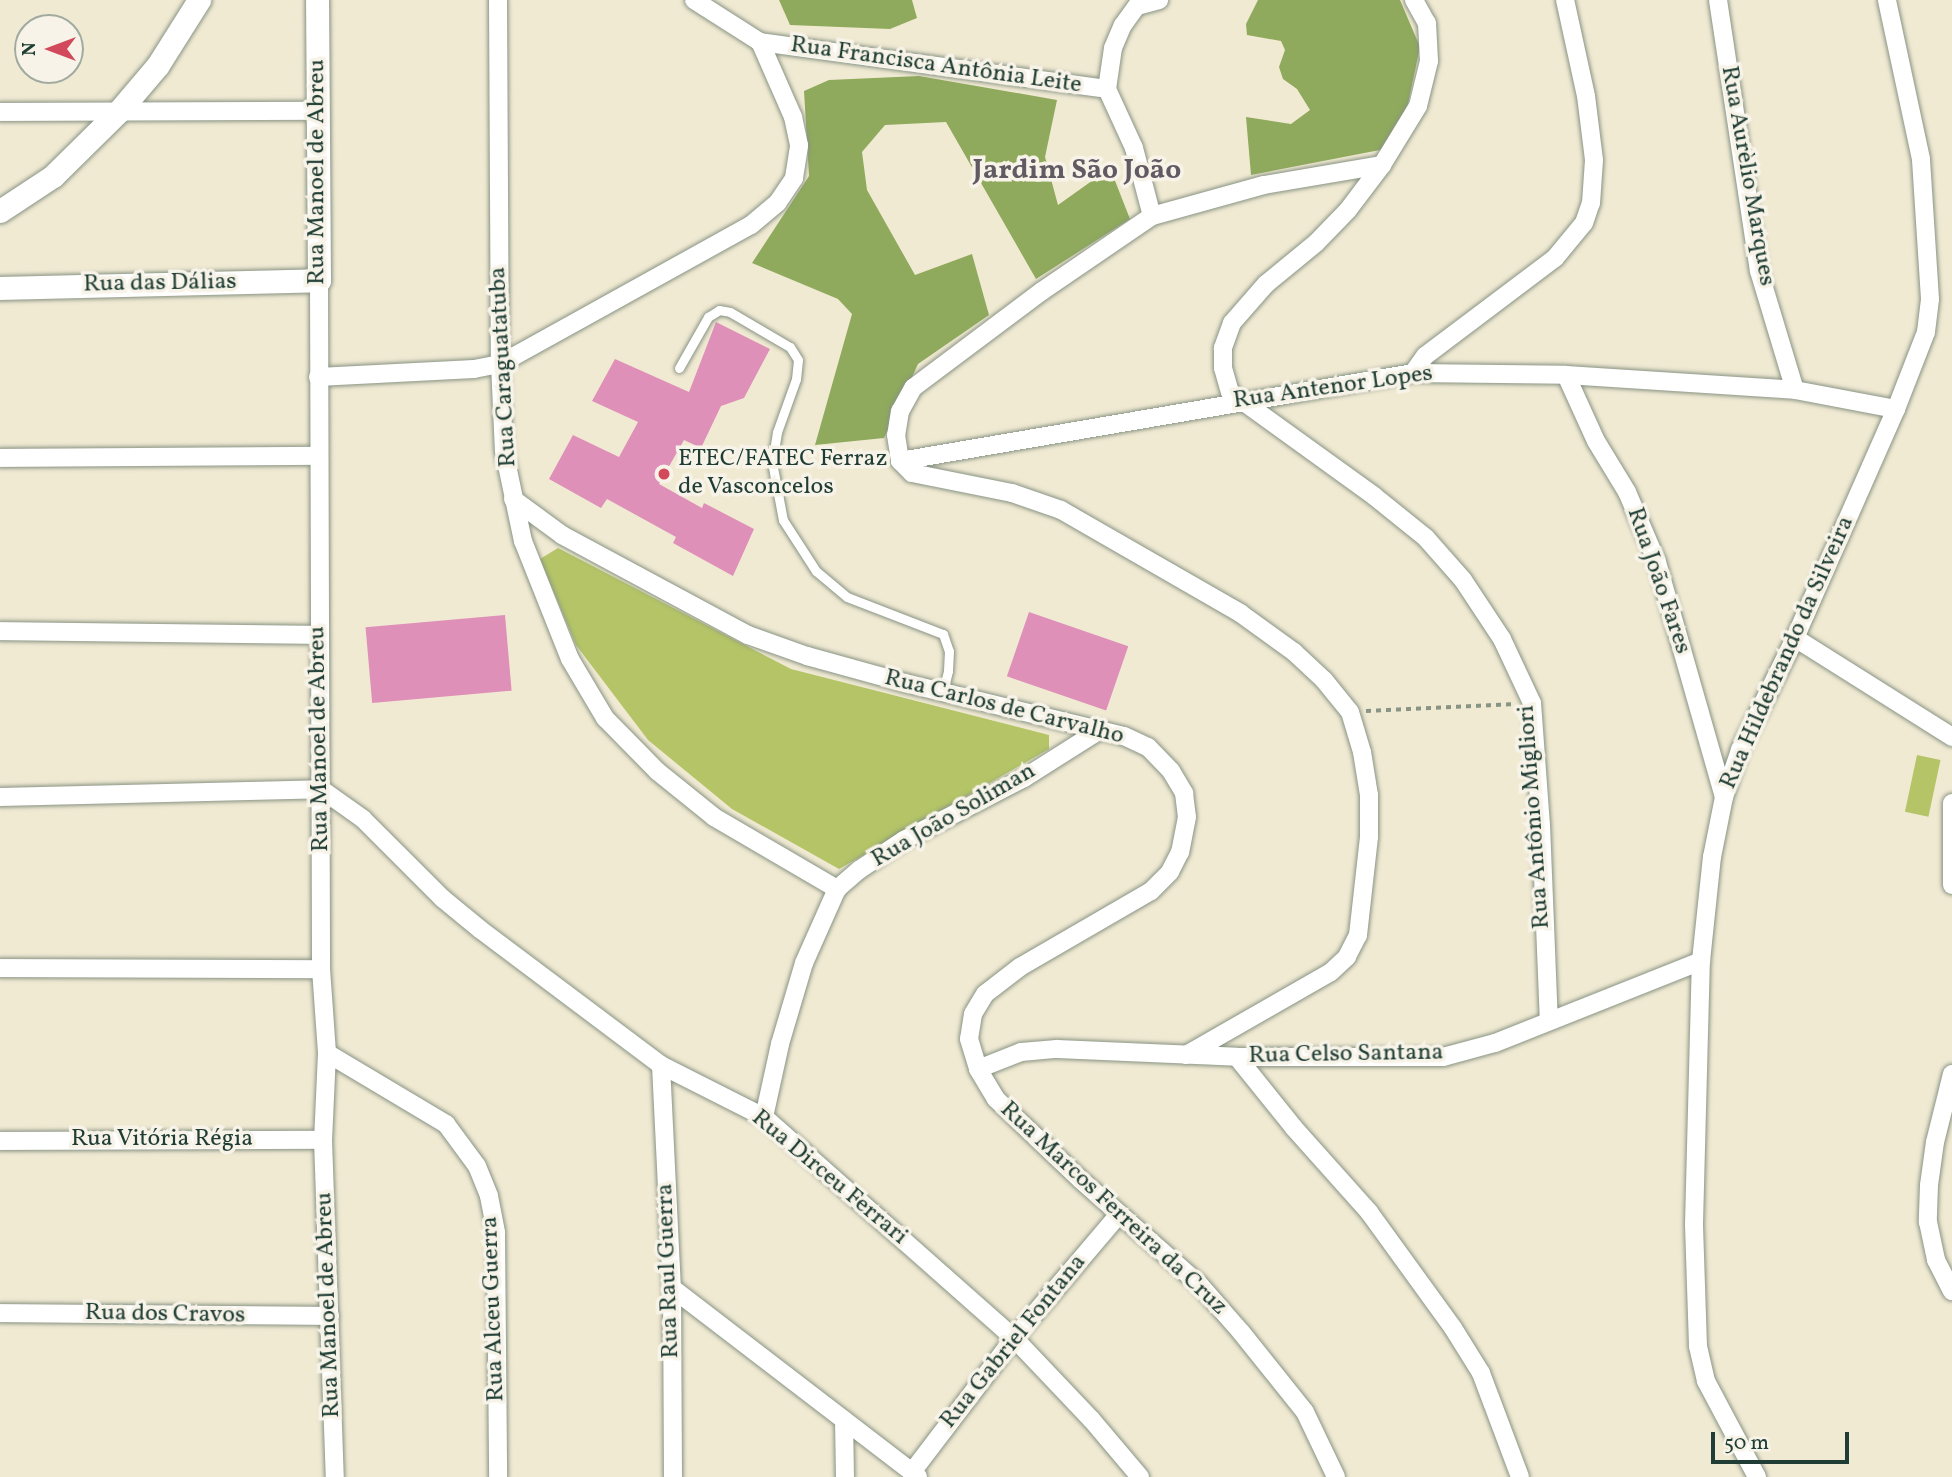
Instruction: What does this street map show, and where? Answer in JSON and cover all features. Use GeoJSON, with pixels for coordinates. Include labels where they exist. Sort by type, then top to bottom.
{"type":"FeatureCollection","features":[{"type":"Feature","properties":{"kind":"street"},"geometry":{"type":"LineString","coordinates":[[0,211],[53,176],[119,111],[158,65],[199,0]]}},
{"type":"Feature","properties":{"kind":"street","name":"Rua Manoel de Abreu"},"geometry":{"type":"LineString","coordinates":[[317,0],[321,969],[327,1053],[323,1140],[335,1477]]}},
{"type":"Feature","properties":{"kind":"street","name":"Rua Caraguatatuba"},"geometry":{"type":"LineString","coordinates":[[498,0],[503,451],[523,541],[570,659],[605,718],[657,771],[714,817],[837,889]]}},
{"type":"Feature","properties":{"kind":"street"},"geometry":{"type":"LineString","coordinates":[[318,377],[474,369],[500,364],[751,225],[778,202],[794,178],[799,145],[793,117],[760,43],[694,0]]}},
{"type":"Feature","properties":{"kind":"street"},"geometry":{"type":"LineString","coordinates":[[1107,89],[1113,48],[1123,25],[1138,6],[1159,0]]}},
{"type":"Feature","properties":{"kind":"street","name":"Rua Antônio Migliori"},"geometry":{"type":"LineString","coordinates":[[1414,0],[1427,23],[1429,61],[1418,106],[1382,165],[1348,210],[1317,243],[1266,284],[1233,323],[1223,348],[1223,368],[1230,392],[1426,538],[1463,580],[1502,639],[1532,703],[1541,825],[1549,1021]]}},
{"type":"Feature","properties":{"kind":"street"},"geometry":{"type":"LineString","coordinates":[[1413,373],[1425,356],[1555,258],[1584,223],[1591,203],[1594,159],[1586,96],[1565,0]]}},
{"type":"Feature","properties":{"kind":"street","name":"Rua Aurèlio Marques"},"geometry":{"type":"LineString","coordinates":[[1718,0],[1759,271],[1795,390]]}},
{"type":"Feature","properties":{"kind":"street","name":"Rua Hildebrando da Silveira"},"geometry":{"type":"LineString","coordinates":[[1757,1477],[1706,1381],[1698,1346],[1694,1224],[1701,961],[1712,857],[1724,797],[1740,750],[1795,638],[1896,409],[1926,332],[1930,299],[1921,159],[1887,0]]}},
{"type":"Feature","properties":{"kind":"street","name":"Rua Francisca Antônia Leite"},"geometry":{"type":"LineString","coordinates":[[760,43],[1107,89],[1134,148],[1153,216]]}},
{"type":"Feature","properties":{"kind":"street"},"geometry":{"type":"LineString","coordinates":[[0,112],[318,111]]}},
{"type":"Feature","properties":{"kind":"street"},"geometry":{"type":"LineString","coordinates":[[1186,1055],[1331,972],[1347,957],[1358,935],[1369,837],[1369,795],[1362,752],[1350,712],[1324,680],[1294,652],[1240,613],[1060,510],[1012,493],[916,475],[900,461],[896,435],[900,411],[913,388],[1042,291],[1153,216],[1264,185],[1382,165]]}},
{"type":"Feature","properties":{"kind":"street","name":"Rua das Dálias"},"geometry":{"type":"LineString","coordinates":[[0,288],[319,280]]}},
{"type":"Feature","properties":{"kind":"street","name":"Rua Antenor Lopes"},"geometry":{"type":"LineString","coordinates":[[900,461],[1413,373],[1566,375],[1795,390],[1896,409]]}},
{"type":"Feature","properties":{"kind":"street","name":"Rua João Fares"},"geometry":{"type":"LineString","coordinates":[[1566,375],[1596,441],[1627,492],[1657,562],[1724,797]]}},
{"type":"Feature","properties":{"kind":"street"},"geometry":{"type":"LineString","coordinates":[[0,458],[318,456]]}},
{"type":"Feature","properties":{"kind":"street","name":"Rua Carlos de Carvalho"},"geometry":{"type":"LineString","coordinates":[[513,499],[562,535],[748,635],[807,656],[1100,730],[1148,747],[1171,771],[1184,793],[1187,817],[1180,852],[1170,872],[1151,891],[1020,967],[985,994],[973,1014],[969,1039]]}},
{"type":"Feature","properties":{"kind":"street"},"geometry":{"type":"LineString","coordinates":[[523,541],[562,535]]}},
{"type":"Feature","properties":{"kind":"street"},"geometry":{"type":"LineString","coordinates":[[0,631],[318,635]]}},
{"type":"Feature","properties":{"kind":"street"},"geometry":{"type":"LineString","coordinates":[[1795,638],[1952,737]]}},
{"type":"Feature","properties":{"kind":"street","name":"Rua João Soliman"},"geometry":{"type":"LineString","coordinates":[[764,1117],[780,1044],[804,963],[837,889],[859,870],[905,840],[1024,778],[1100,730]]}},
{"type":"Feature","properties":{"kind":"street"},"geometry":{"type":"LineString","coordinates":[[0,797],[321,789]]}},
{"type":"Feature","properties":{"kind":"street","name":"Rua Dirceu Ferrari"},"geometry":{"type":"LineString","coordinates":[[321,789],[363,819],[462,914],[661,1065],[764,1117],[1014,1338],[1091,1419],[1140,1477]]}},
{"type":"Feature","properties":{"kind":"street"},"geometry":{"type":"LineString","coordinates":[[1952,803],[1952,884]]}},
{"type":"Feature","properties":{"kind":"street","name":"Rua Celso Santana"},"geometry":{"type":"LineString","coordinates":[[978,1069],[1021,1052],[1057,1049],[1237,1057],[1443,1057],[1495,1043],[1701,961]]}},
{"type":"Feature","properties":{"kind":"street"},"geometry":{"type":"LineString","coordinates":[[0,968],[321,969]]}},
{"type":"Feature","properties":{"kind":"street","name":"Rua Marcos Ferreira da Cruz"},"geometry":{"type":"LineString","coordinates":[[969,1039],[978,1069],[996,1099],[1119,1214],[1198,1283],[1241,1332],[1305,1412],[1336,1477]]}},
{"type":"Feature","properties":{"kind":"street","name":"Rua Alceu Guerra"},"geometry":{"type":"LineString","coordinates":[[327,1053],[446,1124],[477,1166],[489,1196],[496,1233],[498,1477]]}},
{"type":"Feature","properties":{"kind":"street"},"geometry":{"type":"LineString","coordinates":[[1237,1057],[1294,1128],[1369,1212],[1453,1328],[1481,1373],[1520,1477]]}},
{"type":"Feature","properties":{"kind":"street","name":"Rua Raul Guerra"},"geometry":{"type":"LineString","coordinates":[[661,1065],[672,1288],[673,1477]]}},
{"type":"Feature","properties":{"kind":"street"},"geometry":{"type":"LineString","coordinates":[[1952,1074],[1935,1142],[1929,1185],[1928,1222],[1936,1260],[1952,1291]]}},
{"type":"Feature","properties":{"kind":"street","name":"Rua Vitória Régia"},"geometry":{"type":"LineString","coordinates":[[0,1141],[323,1140]]}},
{"type":"Feature","properties":{"kind":"street","name":"Rua Gabriel Fontana"},"geometry":{"type":"LineString","coordinates":[[915,1474],[1014,1338],[1119,1214]]}},
{"type":"Feature","properties":{"kind":"street"},"geometry":{"type":"LineString","coordinates":[[672,1288],[915,1474]]}},
{"type":"Feature","properties":{"kind":"street","name":"Rua dos Cravos"},"geometry":{"type":"LineString","coordinates":[[0,1313],[330,1316]]}},
{"type":"Feature","properties":{"kind":"street"},"geometry":{"type":"LineString","coordinates":[[844,1420],[845,1477]]}},
{"type":"Feature","properties":{"kind":"lane"},"geometry":{"type":"LineString","coordinates":[[679,368],[708,317],[719,310],[730,312],[790,348],[798,360],[796,379],[777,432],[772,462],[783,520],[816,571],[846,597],[943,634],[949,651],[943,691]]}},
{"type":"Feature","properties":{"kind":"path"},"geometry":{"type":"LineString","coordinates":[[1350,712],[1532,703]]}},
{"type":"Feature","properties":{"kind":"green space"},"geometry":{"type":"Polygon","coordinates":[[[779,0],[912,0],[917,18],[890,29],[790,25],[779,0]]]}},
{"type":"Feature","properties":{"kind":"green space"},"geometry":{"type":"Polygon","coordinates":[[[1258,0],[1400,0],[1420,47],[1408,104],[1385,149],[1251,175],[1246,117],[1291,124],[1310,110],[1297,89],[1283,79],[1279,67],[1285,50],[1281,41],[1247,35],[1246,24],[1258,0]]]}},
{"type":"Feature","properties":{"kind":"green space"},"geometry":{"type":"Polygon","coordinates":[[[919,76],[1057,100],[1045,157],[1058,205],[1110,168],[1130,219],[1036,279],[946,122],[885,125],[862,152],[867,190],[915,275],[972,254],[989,315],[918,364],[884,438],[815,445],[852,314],[838,299],[752,263],[809,176],[804,91],[829,80],[919,76]]]}},
{"type":"Feature","properties":{"kind":"green space"},"geometry":{"type":"Polygon","coordinates":[[[558,548],[791,669],[1049,735],[1049,749],[839,869],[732,809],[648,740],[576,645],[540,559],[558,548]]]}},
{"type":"Feature","properties":{"kind":"green space"},"geometry":{"type":"Polygon","coordinates":[[[1917,755],[1940,760],[1928,817],[1905,812],[1917,755]]]}},
{"type":"Feature","properties":{"kind":"building"},"geometry":{"type":"Polygon","coordinates":[[[716,322],[770,349],[744,398],[721,406],[701,448],[684,440],[659,484],[702,508],[704,503],[754,529],[733,576],[673,543],[676,537],[607,499],[601,508],[549,479],[573,435],[619,457],[638,422],[592,401],[615,359],[689,392],[716,322]]]}},
{"type":"Feature","properties":{"kind":"building"},"geometry":{"type":"Polygon","coordinates":[[[1029,612],[1128,646],[1106,710],[1007,676],[1029,612]]]}},
{"type":"Feature","properties":{"kind":"building"},"geometry":{"type":"Polygon","coordinates":[[[505,615],[512,691],[372,703],[366,627],[505,615]]]}},
{"type":"Feature","properties":{"kind":"place","name":"ETEC/FATEC Ferraz de Vasconcelos"},"geometry":{"type":"Point","coordinates":[664,474]}},
{"type":"Feature","properties":{"kind":"district","name":"Jardim São João"},"geometry":{"type":"Point","coordinates":[1077,171]}}]}
